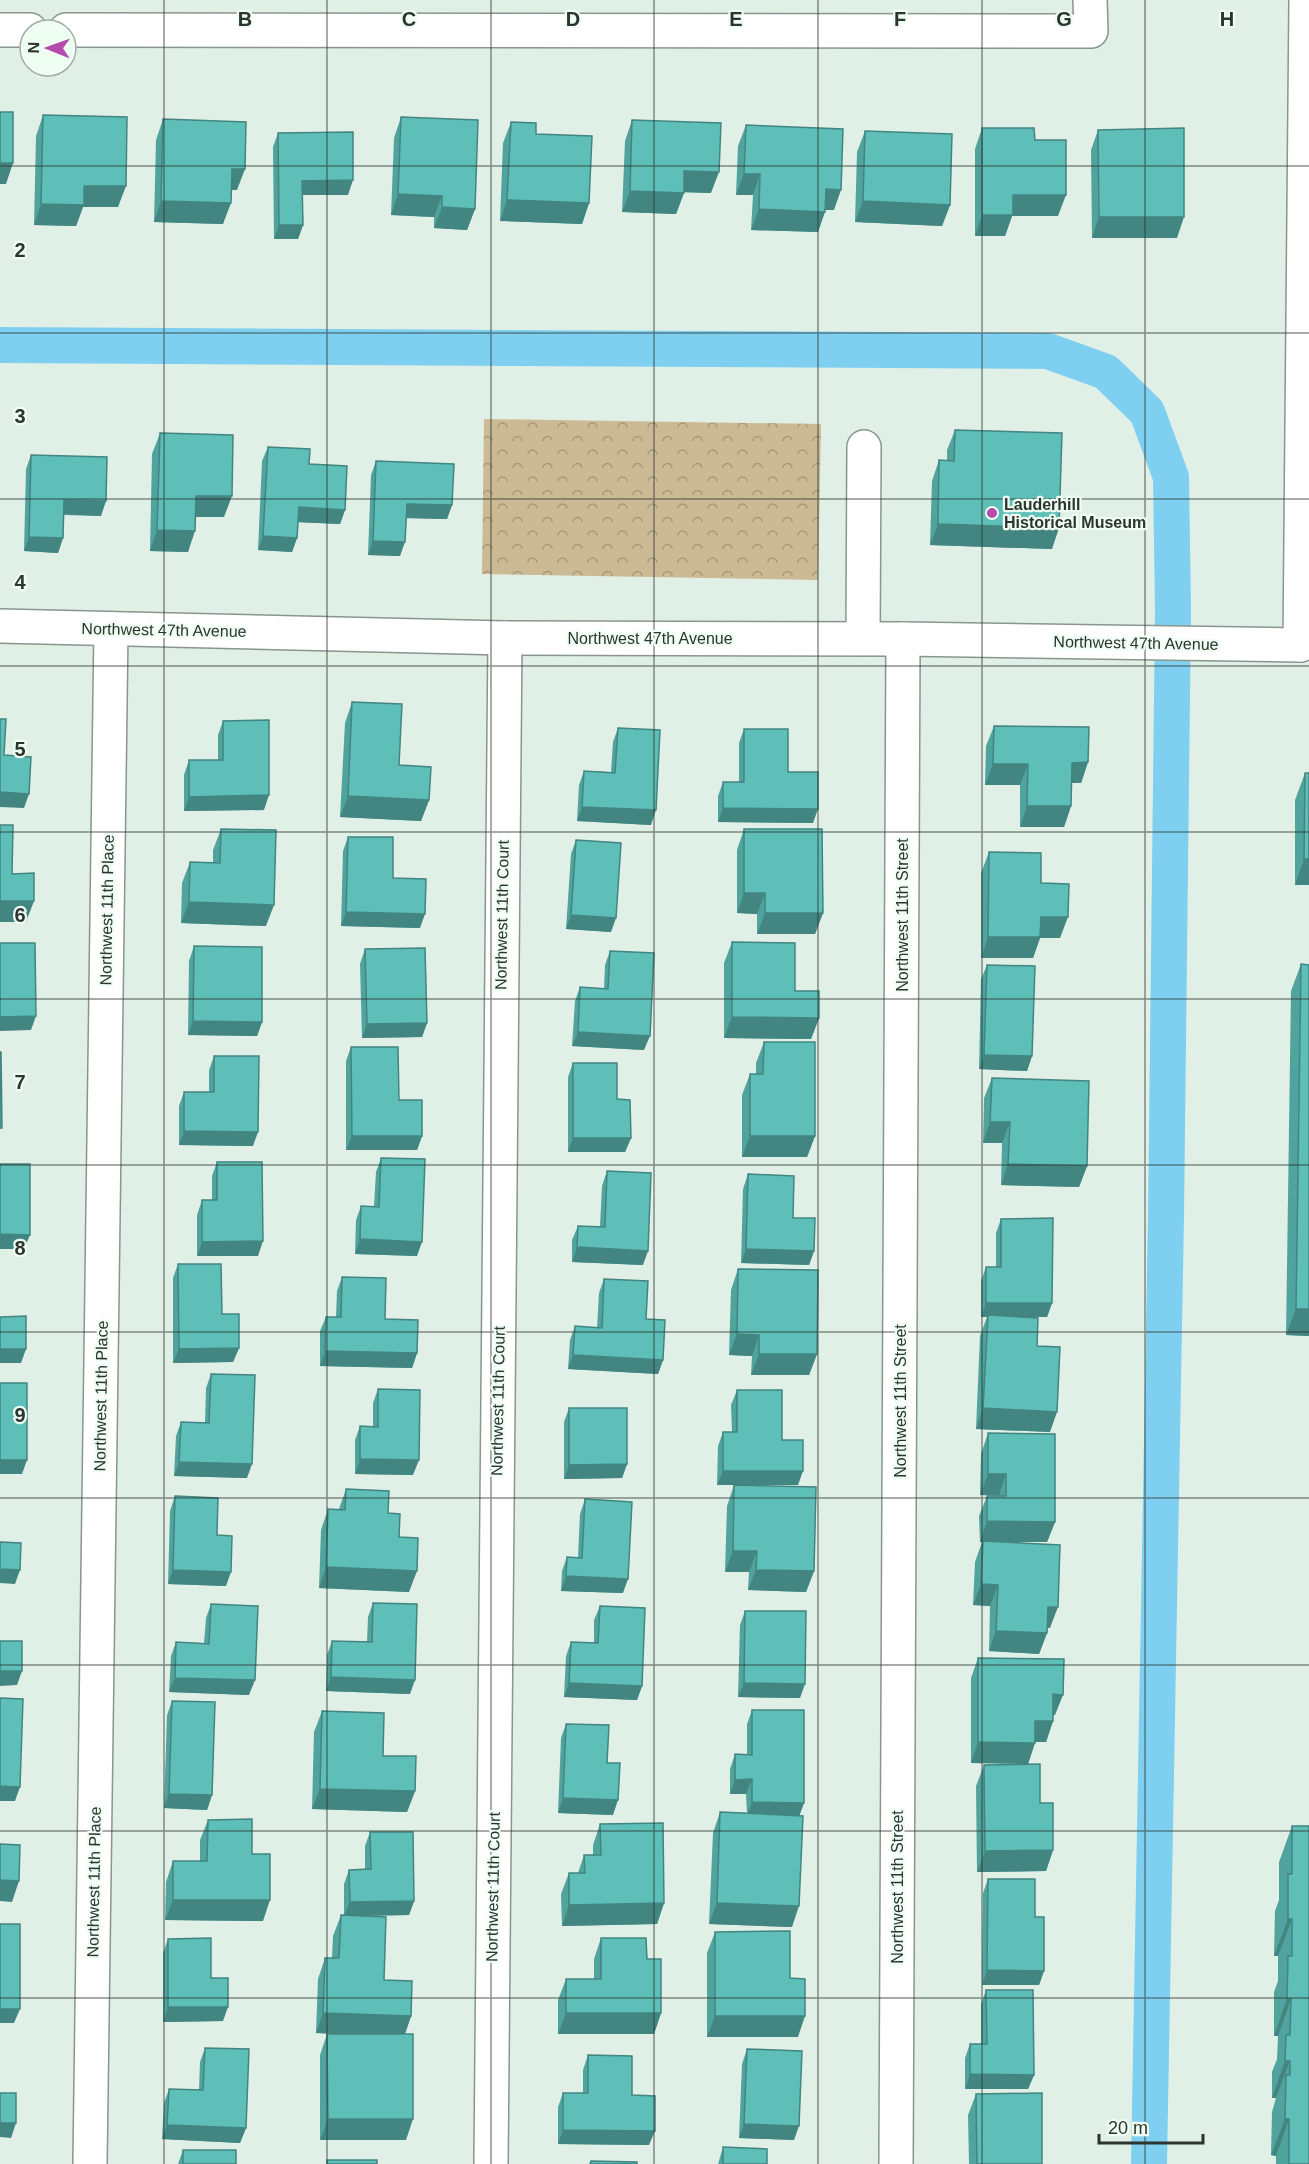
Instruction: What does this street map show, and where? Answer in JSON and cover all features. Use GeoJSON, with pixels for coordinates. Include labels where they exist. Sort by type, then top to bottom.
{"type":"FeatureCollection","features":[{"type":"Feature","properties":{"kind":"street"},"geometry":{"type":"LineString","coordinates":[[1306,0],[1306,646]]}},
{"type":"Feature","properties":{"kind":"street"},"geometry":{"type":"LineString","coordinates":[[78,30],[1090,15]]}},
{"type":"Feature","properties":{"kind":"street"},"geometry":{"type":"LineString","coordinates":[[0,30],[18,30]]}},
{"type":"Feature","properties":{"kind":"street"},"geometry":{"type":"LineString","coordinates":[[863,638],[864,447]]}},
{"type":"Feature","properties":{"kind":"street","name":"Northwest 47th Avenue"},"geometry":{"type":"LineString","coordinates":[[0,626],[505,638],[863,638],[1306,646]]}},
{"type":"Feature","properties":{"kind":"street","name":"Northwest 11th Place"},"geometry":{"type":"LineString","coordinates":[[90,2164],[111,629]]}},
{"type":"Feature","properties":{"kind":"street","name":"Northwest 11th Court"},"geometry":{"type":"LineString","coordinates":[[491,2164],[505,638]]}},
{"type":"Feature","properties":{"kind":"street","name":"Northwest 11th Street"},"geometry":{"type":"LineString","coordinates":[[896,2164],[903,639]]}},
{"type":"Feature","properties":{"kind":"green space"},"geometry":{"type":"Polygon","coordinates":[[[484,419],[821,424],[818,580],[482,574],[484,419]]]}},
{"type":"Feature","properties":{"kind":"building"},"geometry":{"type":"Polygon","coordinates":[[[0,112],[13,112],[13,163],[0,163],[0,112]]]}},
{"type":"Feature","properties":{"kind":"building"},"geometry":{"type":"Polygon","coordinates":[[[43,115],[127,117],[126,186],[84,186],[84,205],[41,204],[43,115]]]}},
{"type":"Feature","properties":{"kind":"building"},"geometry":{"type":"Polygon","coordinates":[[[401,117],[478,120],[475,209],[442,207],[442,196],[398,194],[401,117]]]}},
{"type":"Feature","properties":{"kind":"building"},"geometry":{"type":"Polygon","coordinates":[[[163,119],[246,122],[245,169],[232,169],[231,203],[161,201],[163,119]]]}},
{"type":"Feature","properties":{"kind":"building"},"geometry":{"type":"Polygon","coordinates":[[[632,120],[721,123],[719,172],[684,171],[684,193],[630,191],[632,120]]]}},
{"type":"Feature","properties":{"kind":"building"},"geometry":{"type":"Polygon","coordinates":[[[511,122],[536,123],[536,134],[592,136],[589,203],[507,200],[511,122]]]}},
{"type":"Feature","properties":{"kind":"building"},"geometry":{"type":"Polygon","coordinates":[[[746,125],[843,129],[841,190],[826,189],[825,212],[759,209],[760,174],[744,174],[746,125]]]}},
{"type":"Feature","properties":{"kind":"building"},"geometry":{"type":"Polygon","coordinates":[[[982,128],[1034,128],[1035,140],[1066,140],[1066,195],[1013,195],[1013,215],[982,215],[982,128]]]}},
{"type":"Feature","properties":{"kind":"building"},"geometry":{"type":"Polygon","coordinates":[[[1184,128],[1184,217],[1099,217],[1098,130],[1184,128]]]}},
{"type":"Feature","properties":{"kind":"building"},"geometry":{"type":"Polygon","coordinates":[[[865,131],[952,134],[950,205],[863,201],[865,131]]]}},
{"type":"Feature","properties":{"kind":"building"},"geometry":{"type":"Polygon","coordinates":[[[353,132],[353,180],[302,181],[303,225],[279,225],[278,133],[353,132]]]}},
{"type":"Feature","properties":{"kind":"building","name":"Lauderhill Historical Museum"},"geometry":{"type":"Polygon","coordinates":[[[955,430],[1062,433],[1059,528],[938,524],[939,460],[954,461],[955,430]]]}},
{"type":"Feature","properties":{"kind":"building"},"geometry":{"type":"Polygon","coordinates":[[[160,433],[233,435],[232,496],[196,496],[195,531],[157,530],[160,433]]]}},
{"type":"Feature","properties":{"kind":"building"},"geometry":{"type":"Polygon","coordinates":[[[268,447],[310,449],[309,464],[347,466],[345,510],[299,507],[297,538],[263,536],[268,447]]]}},
{"type":"Feature","properties":{"kind":"building"},"geometry":{"type":"Polygon","coordinates":[[[31,455],[107,457],[106,501],[64,500],[63,538],[29,537],[31,455]]]}},
{"type":"Feature","properties":{"kind":"building"},"geometry":{"type":"Polygon","coordinates":[[[376,461],[454,464],[452,505],[407,504],[405,542],[373,541],[376,461]]]}},
{"type":"Feature","properties":{"kind":"building"},"geometry":{"type":"Polygon","coordinates":[[[352,702],[402,704],[399,765],[431,767],[429,800],[348,796],[352,702]]]}},
{"type":"Feature","properties":{"kind":"building"},"geometry":{"type":"Polygon","coordinates":[[[0,719],[6,719],[4,755],[31,757],[29,794],[0,792],[0,719]]]}},
{"type":"Feature","properties":{"kind":"building"},"geometry":{"type":"Polygon","coordinates":[[[269,720],[269,795],[189,797],[189,760],[223,760],[223,721],[269,720]]]}},
{"type":"Feature","properties":{"kind":"building"},"geometry":{"type":"Polygon","coordinates":[[[994,726],[1089,727],[1088,762],[1072,763],[1071,806],[1027,806],[1028,764],[993,764],[994,726]]]}},
{"type":"Feature","properties":{"kind":"building"},"geometry":{"type":"Polygon","coordinates":[[[618,728],[660,730],[656,810],[582,807],[584,771],[615,773],[618,728]]]}},
{"type":"Feature","properties":{"kind":"building"},"geometry":{"type":"Polygon","coordinates":[[[744,729],[788,729],[788,772],[818,772],[818,809],[723,808],[723,782],[744,782],[744,729]]]}},
{"type":"Feature","properties":{"kind":"building"},"geometry":{"type":"Polygon","coordinates":[[[1305,773],[1309,773],[1309,859],[1304,859],[1305,773]]]}},
{"type":"Feature","properties":{"kind":"building"},"geometry":{"type":"Polygon","coordinates":[[[0,825],[13,825],[12,874],[34,873],[34,901],[0,901],[0,825]]]}},
{"type":"Feature","properties":{"kind":"building"},"geometry":{"type":"Polygon","coordinates":[[[221,829],[276,830],[274,905],[189,902],[190,862],[220,863],[221,829]]]}},
{"type":"Feature","properties":{"kind":"building"},"geometry":{"type":"Polygon","coordinates":[[[744,829],[822,829],[823,913],[765,913],[765,893],[744,893],[744,829]]]}},
{"type":"Feature","properties":{"kind":"building"},"geometry":{"type":"Polygon","coordinates":[[[348,837],[393,837],[393,878],[426,879],[425,914],[346,912],[348,837]]]}},
{"type":"Feature","properties":{"kind":"building"},"geometry":{"type":"Polygon","coordinates":[[[576,840],[621,843],[616,918],[571,915],[576,840]]]}},
{"type":"Feature","properties":{"kind":"building"},"geometry":{"type":"Polygon","coordinates":[[[989,852],[1041,853],[1041,883],[1069,884],[1068,917],[1041,917],[1040,937],[988,937],[989,852]]]}},
{"type":"Feature","properties":{"kind":"building"},"geometry":{"type":"Polygon","coordinates":[[[732,942],[795,943],[795,991],[819,991],[819,1018],[732,1017],[732,942]]]}},
{"type":"Feature","properties":{"kind":"building"},"geometry":{"type":"Polygon","coordinates":[[[0,943],[35,943],[36,1016],[0,1017],[0,943]]]}},
{"type":"Feature","properties":{"kind":"building"},"geometry":{"type":"Polygon","coordinates":[[[194,946],[262,947],[262,1022],[193,1021],[194,946]]]}},
{"type":"Feature","properties":{"kind":"building"},"geometry":{"type":"Polygon","coordinates":[[[425,948],[427,1023],[367,1024],[365,949],[425,948]]]}},
{"type":"Feature","properties":{"kind":"building"},"geometry":{"type":"Polygon","coordinates":[[[610,951],[654,953],[650,1036],[578,1032],[580,987],[608,989],[610,951]]]}},
{"type":"Feature","properties":{"kind":"building"},"geometry":{"type":"Polygon","coordinates":[[[1301,964],[1309,965],[1309,1309],[1296,1309],[1301,964]]]}},
{"type":"Feature","properties":{"kind":"building"},"geometry":{"type":"Polygon","coordinates":[[[987,965],[1035,966],[1032,1056],[984,1055],[987,965]]]}},
{"type":"Feature","properties":{"kind":"building"},"geometry":{"type":"Polygon","coordinates":[[[764,1042],[815,1042],[815,1136],[750,1136],[750,1074],[763,1074],[764,1042]]]}},
{"type":"Feature","properties":{"kind":"building"},"geometry":{"type":"Polygon","coordinates":[[[351,1047],[398,1047],[399,1100],[422,1100],[422,1136],[352,1136],[351,1047]]]}},
{"type":"Feature","properties":{"kind":"building"},"geometry":{"type":"Polygon","coordinates":[[[1,1052],[2,1128],[0,1128],[1,1052]]]}},
{"type":"Feature","properties":{"kind":"building"},"geometry":{"type":"Polygon","coordinates":[[[214,1056],[259,1056],[258,1132],[184,1131],[184,1092],[214,1092],[214,1056]]]}},
{"type":"Feature","properties":{"kind":"building"},"geometry":{"type":"Polygon","coordinates":[[[573,1063],[617,1063],[617,1099],[630,1100],[631,1138],[573,1138],[573,1063]]]}},
{"type":"Feature","properties":{"kind":"building"},"geometry":{"type":"Polygon","coordinates":[[[992,1078],[1089,1081],[1087,1166],[1008,1164],[1010,1122],[990,1122],[992,1078]]]}},
{"type":"Feature","properties":{"kind":"building"},"geometry":{"type":"Polygon","coordinates":[[[381,1158],[425,1159],[422,1242],[360,1239],[361,1206],[379,1207],[381,1158]]]}},
{"type":"Feature","properties":{"kind":"building"},"geometry":{"type":"Polygon","coordinates":[[[217,1162],[262,1162],[263,1241],[202,1242],[202,1200],[217,1200],[217,1162]]]}},
{"type":"Feature","properties":{"kind":"building"},"geometry":{"type":"Polygon","coordinates":[[[0,1164],[30,1164],[30,1235],[0,1234],[0,1164]]]}},
{"type":"Feature","properties":{"kind":"building"},"geometry":{"type":"Polygon","coordinates":[[[607,1171],[651,1173],[648,1251],[577,1247],[578,1226],[605,1227],[607,1171]]]}},
{"type":"Feature","properties":{"kind":"building"},"geometry":{"type":"Polygon","coordinates":[[[748,1174],[794,1176],[793,1218],[815,1218],[814,1251],[746,1249],[748,1174]]]}},
{"type":"Feature","properties":{"kind":"building"},"geometry":{"type":"Polygon","coordinates":[[[1053,1218],[1052,1303],[986,1303],[986,1267],[1001,1267],[1001,1219],[1053,1218]]]}},
{"type":"Feature","properties":{"kind":"building"},"geometry":{"type":"Polygon","coordinates":[[[178,1264],[221,1264],[222,1314],[239,1314],[239,1348],[179,1349],[178,1264]]]}},
{"type":"Feature","properties":{"kind":"building"},"geometry":{"type":"Polygon","coordinates":[[[738,1269],[818,1270],[817,1354],[759,1354],[759,1335],[737,1334],[738,1269]]]}},
{"type":"Feature","properties":{"kind":"building"},"geometry":{"type":"Polygon","coordinates":[[[342,1277],[386,1278],[385,1319],[418,1320],[417,1353],[325,1351],[326,1317],[341,1317],[342,1277]]]}},
{"type":"Feature","properties":{"kind":"building"},"geometry":{"type":"Polygon","coordinates":[[[604,1279],[648,1281],[646,1319],[665,1320],[663,1360],[573,1355],[575,1326],[602,1328],[604,1279]]]}},
{"type":"Feature","properties":{"kind":"building"},"geometry":{"type":"Polygon","coordinates":[[[988,1315],[1038,1318],[1037,1346],[1060,1347],[1057,1412],[983,1408],[988,1315]]]}},
{"type":"Feature","properties":{"kind":"building"},"geometry":{"type":"Polygon","coordinates":[[[26,1316],[26,1349],[0,1349],[0,1317],[26,1316]]]}},
{"type":"Feature","properties":{"kind":"building"},"geometry":{"type":"Polygon","coordinates":[[[211,1374],[255,1375],[252,1464],[179,1462],[181,1422],[209,1423],[211,1374]]]}},
{"type":"Feature","properties":{"kind":"building"},"geometry":{"type":"Polygon","coordinates":[[[0,1383],[27,1383],[27,1460],[0,1460],[0,1383]]]}},
{"type":"Feature","properties":{"kind":"building"},"geometry":{"type":"Polygon","coordinates":[[[378,1389],[420,1390],[419,1460],[360,1459],[360,1426],[378,1427],[378,1389]]]}},
{"type":"Feature","properties":{"kind":"building"},"geometry":{"type":"Polygon","coordinates":[[[737,1390],[782,1390],[782,1440],[803,1440],[803,1471],[723,1471],[723,1432],[737,1432],[737,1390]]]}},
{"type":"Feature","properties":{"kind":"building"},"geometry":{"type":"Polygon","coordinates":[[[569,1408],[627,1408],[627,1464],[569,1465],[569,1408]]]}},
{"type":"Feature","properties":{"kind":"building"},"geometry":{"type":"Polygon","coordinates":[[[988,1433],[1055,1434],[1055,1522],[987,1521],[987,1496],[1006,1496],[1006,1474],[988,1474],[988,1433]]]}},
{"type":"Feature","properties":{"kind":"building"},"geometry":{"type":"Polygon","coordinates":[[[734,1485],[816,1487],[814,1571],[756,1570],[757,1551],[733,1551],[734,1485]]]}},
{"type":"Feature","properties":{"kind":"building"},"geometry":{"type":"Polygon","coordinates":[[[346,1489],[389,1491],[388,1513],[400,1514],[399,1537],[418,1538],[417,1571],[326,1567],[328,1509],[345,1510],[346,1489]]]}},
{"type":"Feature","properties":{"kind":"building"},"geometry":{"type":"Polygon","coordinates":[[[175,1496],[218,1498],[217,1535],[232,1536],[231,1572],[173,1570],[175,1496]]]}},
{"type":"Feature","properties":{"kind":"building"},"geometry":{"type":"Polygon","coordinates":[[[585,1499],[632,1502],[628,1579],[566,1576],[567,1557],[582,1558],[585,1499]]]}},
{"type":"Feature","properties":{"kind":"building"},"geometry":{"type":"Polygon","coordinates":[[[983,1541],[1060,1545],[1058,1607],[1048,1607],[1047,1633],[996,1631],[998,1585],[981,1584],[983,1541]]]}},
{"type":"Feature","properties":{"kind":"building"},"geometry":{"type":"Polygon","coordinates":[[[0,1542],[21,1543],[20,1570],[0,1569],[0,1542]]]}},
{"type":"Feature","properties":{"kind":"building"},"geometry":{"type":"Polygon","coordinates":[[[373,1603],[417,1604],[415,1680],[331,1677],[332,1641],[372,1642],[373,1603]]]}},
{"type":"Feature","properties":{"kind":"building"},"geometry":{"type":"Polygon","coordinates":[[[211,1604],[258,1606],[255,1680],[175,1678],[176,1642],[209,1644],[211,1604]]]}},
{"type":"Feature","properties":{"kind":"building"},"geometry":{"type":"Polygon","coordinates":[[[600,1606],[645,1608],[642,1686],[569,1683],[571,1642],[598,1643],[600,1606]]]}},
{"type":"Feature","properties":{"kind":"building"},"geometry":{"type":"Polygon","coordinates":[[[745,1611],[806,1611],[805,1684],[744,1683],[745,1611]]]}},
{"type":"Feature","properties":{"kind":"building"},"geometry":{"type":"Polygon","coordinates":[[[0,1641],[22,1641],[22,1671],[0,1671],[0,1641]]]}},
{"type":"Feature","properties":{"kind":"building"},"geometry":{"type":"Polygon","coordinates":[[[978,1658],[1064,1659],[1063,1695],[1053,1694],[1053,1721],[1035,1721],[1035,1743],[978,1742],[978,1658]]]}},
{"type":"Feature","properties":{"kind":"building"},"geometry":{"type":"Polygon","coordinates":[[[0,1698],[23,1699],[20,1787],[0,1786],[0,1698]]]}},
{"type":"Feature","properties":{"kind":"building"},"geometry":{"type":"Polygon","coordinates":[[[172,1701],[215,1702],[212,1795],[169,1794],[172,1701]]]}},
{"type":"Feature","properties":{"kind":"building"},"geometry":{"type":"Polygon","coordinates":[[[752,1710],[804,1710],[804,1803],[752,1802],[752,1779],[735,1780],[735,1754],[752,1755],[752,1710]]]}},
{"type":"Feature","properties":{"kind":"building"},"geometry":{"type":"Polygon","coordinates":[[[322,1711],[384,1713],[383,1756],[416,1756],[415,1791],[320,1789],[322,1711]]]}},
{"type":"Feature","properties":{"kind":"building"},"geometry":{"type":"Polygon","coordinates":[[[566,1724],[609,1725],[607,1763],[620,1763],[618,1800],[563,1798],[566,1724]]]}},
{"type":"Feature","properties":{"kind":"building"},"geometry":{"type":"Polygon","coordinates":[[[1040,1764],[1040,1803],[1053,1803],[1053,1850],[985,1851],[984,1765],[1040,1764]]]}},
{"type":"Feature","properties":{"kind":"building"},"geometry":{"type":"Polygon","coordinates":[[[720,1812],[803,1816],[799,1906],[717,1903],[720,1812]]]}},
{"type":"Feature","properties":{"kind":"building"},"geometry":{"type":"Polygon","coordinates":[[[252,1819],[252,1854],[270,1854],[270,1900],[173,1900],[173,1861],[207,1861],[208,1820],[252,1819]]]}},
{"type":"Feature","properties":{"kind":"building"},"geometry":{"type":"Polygon","coordinates":[[[663,1823],[664,1903],[569,1905],[569,1873],[585,1873],[584,1855],[601,1855],[600,1824],[663,1823]]]}},
{"type":"Feature","properties":{"kind":"building"},"geometry":{"type":"Polygon","coordinates":[[[1292,1826],[1309,1826],[1309,2164],[1289,2164],[1289,2119],[1285,2119],[1286,2075],[1290,2075],[1290,2061],[1285,2061],[1286,2035],[1290,2035],[1291,1999],[1287,1999],[1288,1956],[1292,1956],[1292,1919],[1288,1919],[1288,1874],[1292,1874],[1292,1826]]]}},
{"type":"Feature","properties":{"kind":"building"},"geometry":{"type":"Polygon","coordinates":[[[370,1832],[413,1832],[414,1901],[350,1902],[349,1870],[371,1869],[370,1832]]]}},
{"type":"Feature","properties":{"kind":"building"},"geometry":{"type":"Polygon","coordinates":[[[0,1844],[20,1845],[19,1881],[0,1880],[0,1844]]]}},
{"type":"Feature","properties":{"kind":"building"},"geometry":{"type":"Polygon","coordinates":[[[988,1879],[1035,1879],[1035,1917],[1044,1917],[1044,1971],[987,1970],[988,1879]]]}},
{"type":"Feature","properties":{"kind":"building"},"geometry":{"type":"Polygon","coordinates":[[[341,1915],[386,1917],[384,1980],[412,1981],[411,2016],[323,2013],[325,1958],[339,1958],[341,1915]]]}},
{"type":"Feature","properties":{"kind":"building"},"geometry":{"type":"Polygon","coordinates":[[[0,1924],[20,1924],[20,2009],[0,2009],[0,1924]]]}},
{"type":"Feature","properties":{"kind":"building"},"geometry":{"type":"Polygon","coordinates":[[[790,1931],[790,1978],[805,1979],[805,2016],[715,2016],[715,1932],[790,1931]]]}},
{"type":"Feature","properties":{"kind":"building"},"geometry":{"type":"Polygon","coordinates":[[[211,1938],[211,1978],[228,1978],[228,2007],[168,2007],[168,1939],[211,1938]]]}},
{"type":"Feature","properties":{"kind":"building"},"geometry":{"type":"Polygon","coordinates":[[[601,1938],[646,1938],[647,1959],[661,1959],[661,2013],[566,2013],[566,1979],[601,1979],[601,1938]]]}},
{"type":"Feature","properties":{"kind":"building"},"geometry":{"type":"Polygon","coordinates":[[[986,1990],[1033,1990],[1034,2075],[970,2074],[970,2044],[987,2044],[986,1990]]]}},
{"type":"Feature","properties":{"kind":"building"},"geometry":{"type":"Polygon","coordinates":[[[327,2034],[413,2034],[413,2119],[328,2119],[327,2034]]]}},
{"type":"Feature","properties":{"kind":"building"},"geometry":{"type":"Polygon","coordinates":[[[205,2048],[249,2049],[246,2128],[167,2125],[169,2089],[203,2090],[205,2048]]]}},
{"type":"Feature","properties":{"kind":"building"},"geometry":{"type":"Polygon","coordinates":[[[747,2049],[802,2051],[799,2126],[744,2124],[747,2049]]]}},
{"type":"Feature","properties":{"kind":"building"},"geometry":{"type":"Polygon","coordinates":[[[588,2055],[632,2056],[632,2095],[655,2096],[655,2131],[563,2130],[563,2093],[588,2093],[588,2055]]]}},
{"type":"Feature","properties":{"kind":"building"},"geometry":{"type":"Polygon","coordinates":[[[0,2093],[16,2093],[16,2123],[0,2123],[0,2093]]]}},
{"type":"Feature","properties":{"kind":"building"},"geometry":{"type":"Polygon","coordinates":[[[1042,2093],[1042,2164],[977,2164],[976,2094],[1042,2093]]]}},
{"type":"Feature","properties":{"kind":"building"},"geometry":{"type":"Polygon","coordinates":[[[723,2147],[767,2149],[767,2164],[723,2164],[723,2147]]]}},
{"type":"Feature","properties":{"kind":"building"},"geometry":{"type":"Polygon","coordinates":[[[183,2150],[236,2150],[236,2164],[183,2164],[183,2150]]]}},
{"type":"Feature","properties":{"kind":"building"},"geometry":{"type":"Polygon","coordinates":[[[327,2160],[377,2160],[377,2164],[327,2164],[327,2160]]]}},
{"type":"Feature","properties":{"kind":"building"},"geometry":{"type":"Polygon","coordinates":[[[591,2161],[637,2162],[637,2164],[590,2164],[591,2161]]]}},
{"type":"Feature","properties":{"kind":"waterway"},"geometry":{"type":"LineString","coordinates":[[0,345],[1048,351],[1106,372],[1147,412],[1171,477],[1173,610],[1166,1216],[1149,2164]]}},
{"type":"Feature","properties":{"kind":"place","name":"Lauderhill Historical Museum"},"geometry":{"type":"Point","coordinates":[992,513]}}]}
